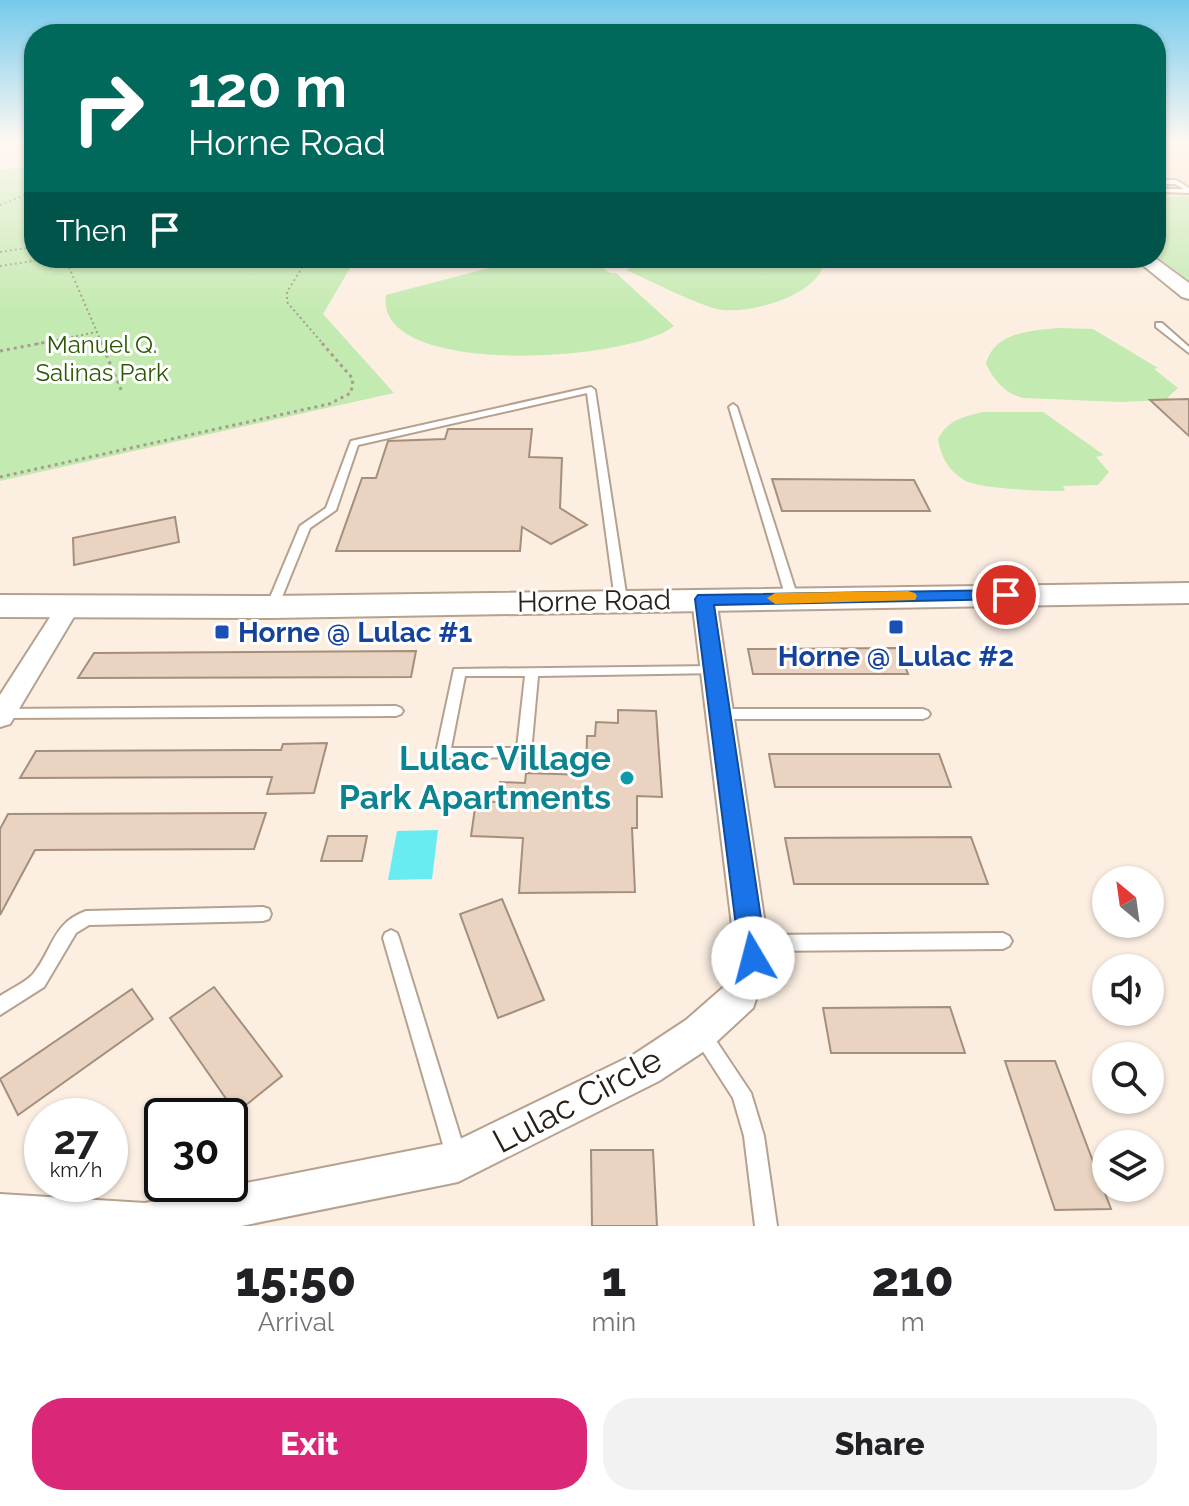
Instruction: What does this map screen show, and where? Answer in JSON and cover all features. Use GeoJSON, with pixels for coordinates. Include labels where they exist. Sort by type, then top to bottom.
{"type":"FeatureCollection","features":[{"type":"Feature","properties":{"kind":"main road"},"geometry":{"type":"LineString","coordinates":[[1156,268],[1189,293]]}},
{"type":"Feature","properties":{"kind":"main road","name":"Horne Road"},"geometry":{"type":"LineString","coordinates":[[0,606],[272,607],[1189,593]]}},
{"type":"Feature","properties":{"kind":"street","name":"Lulac Circle"},"geometry":{"type":"LineString","coordinates":[[0,1215],[145,1224],[458,1162],[646,1068],[699,1033],[740,996],[753,958],[704,599]]}},
{"type":"Feature","properties":{"kind":"street"},"geometry":{"type":"LineString","coordinates":[[2,712],[69,605]]}},
{"type":"Feature","properties":{"kind":"lane"},"geometry":{"type":"LineString","coordinates":[[1159,325],[1189,351]]}},
{"type":"Feature","properties":{"kind":"lane"},"geometry":{"type":"LineString","coordinates":[[272,607],[305,526],[331,510],[354,443],[591,390],[621,600]]}},
{"type":"Feature","properties":{"kind":"lane"},"geometry":{"type":"LineString","coordinates":[[733,407],[792,598]]}},
{"type":"Feature","properties":{"kind":"lane"},"geometry":{"type":"LineString","coordinates":[[532,672],[524,753],[443,753],[459,672],[714,670]]}},
{"type":"Feature","properties":{"kind":"lane"},"geometry":{"type":"LineString","coordinates":[[2,712],[396,711]]}},
{"type":"Feature","properties":{"kind":"lane"},"geometry":{"type":"LineString","coordinates":[[720,714],[923,714]]}},
{"type":"Feature","properties":{"kind":"lane"},"geometry":{"type":"LineString","coordinates":[[0,1006],[38,981],[70,928],[86,918],[263,914]]}},
{"type":"Feature","properties":{"kind":"lane"},"geometry":{"type":"LineString","coordinates":[[391,938],[458,1162]]}},
{"type":"Feature","properties":{"kind":"lane"},"geometry":{"type":"LineString","coordinates":[[751,943],[1003,941]]}},
{"type":"Feature","properties":{"kind":"lane"},"geometry":{"type":"LineString","coordinates":[[699,1033],[741,1093],[754,1136],[766,1226]]}},
{"type":"Feature","properties":{"kind":"path"},"geometry":{"type":"LineString","coordinates":[[0,252],[24,248]]}},
{"type":"Feature","properties":{"kind":"path"},"geometry":{"type":"LineString","coordinates":[[0,266],[24,262]]}},
{"type":"Feature","properties":{"kind":"path"},"geometry":{"type":"LineString","coordinates":[[69,268],[122,392]]}},
{"type":"Feature","properties":{"kind":"path"},"geometry":{"type":"LineString","coordinates":[[0,477],[329,404],[351,393],[353,379],[287,302],[287,292],[302,268]]}},
{"type":"Feature","properties":{"kind":"path"},"geometry":{"type":"LineString","coordinates":[[0,351],[97,332]]}},
{"type":"Feature","properties":{"kind":"green space","name":"Manuel Q. Salinas Park"},"geometry":{"type":"Polygon","coordinates":[[[0,198],[24,198],[24,268],[350,268],[323,314],[394,393],[0,481],[0,198]]]}},
{"type":"Feature","properties":{"kind":"green space"},"geometry":{"type":"Polygon","coordinates":[[[1166,198],[1189,198],[1189,280],[1166,263],[1166,198]]]}},
{"type":"Feature","properties":{"kind":"green space"},"geometry":{"type":"Polygon","coordinates":[[[489,268],[603,268],[616,273],[674,326],[648,338],[609,348],[560,354],[509,356],[460,351],[419,340],[393,322],[386,295],[489,268]]]}},
{"type":"Feature","properties":{"kind":"green space"},"geometry":{"type":"Polygon","coordinates":[[[822,268],[809,285],[796,293],[766,305],[736,310],[703,305],[626,270],[822,268]]]}},
{"type":"Feature","properties":{"kind":"green space"},"geometry":{"type":"Polygon","coordinates":[[[1058,328],[1093,329],[1158,368],[1154,369],[1178,388],[1168,397],[1170,400],[1121,402],[1023,398],[1001,386],[986,364],[997,345],[1014,335],[1058,328]]]}},
{"type":"Feature","properties":{"kind":"green space"},"geometry":{"type":"Polygon","coordinates":[[[983,412],[1043,412],[1104,455],[1096,457],[1109,472],[1098,485],[1063,486],[1065,491],[997,487],[964,480],[946,462],[938,439],[946,427],[956,420],[983,412]]]}},
{"type":"Feature","properties":{"kind":"water"},"geometry":{"type":"Polygon","coordinates":[[[438,830],[432,879],[388,880],[397,831],[438,830]]]}},
{"type":"Feature","properties":{"kind":"building"},"geometry":{"type":"Polygon","coordinates":[[[1189,399],[1189,436],[1150,400],[1189,399]]]}},
{"type":"Feature","properties":{"kind":"building"},"geometry":{"type":"Polygon","coordinates":[[[448,429],[532,429],[529,457],[562,458],[560,508],[587,525],[551,544],[522,527],[520,551],[336,551],[362,478],[376,478],[388,441],[445,439],[448,429]]]}},
{"type":"Feature","properties":{"kind":"building"},"geometry":{"type":"Polygon","coordinates":[[[772,479],[914,480],[930,511],[782,511],[772,479]]]}},
{"type":"Feature","properties":{"kind":"building"},"geometry":{"type":"Polygon","coordinates":[[[175,517],[179,542],[74,565],[73,538],[175,517]]]}},
{"type":"Feature","properties":{"kind":"building"},"geometry":{"type":"Polygon","coordinates":[[[898,648],[908,674],[753,674],[748,649],[898,648]]]}},
{"type":"Feature","properties":{"kind":"building"},"geometry":{"type":"Polygon","coordinates":[[[416,651],[411,677],[78,678],[94,653],[416,651]]]}},
{"type":"Feature","properties":{"kind":"building","name":"Lulac Village Park Apartments"},"geometry":{"type":"Polygon","coordinates":[[[618,710],[656,711],[662,797],[637,796],[637,828],[632,828],[635,892],[519,893],[523,838],[471,836],[476,801],[498,802],[500,782],[525,783],[526,773],[586,775],[587,736],[595,736],[596,722],[618,723],[618,710]]]}},
{"type":"Feature","properties":{"kind":"building"},"geometry":{"type":"Polygon","coordinates":[[[327,743],[314,793],[267,794],[272,777],[20,778],[36,751],[281,750],[283,744],[327,743]]]}},
{"type":"Feature","properties":{"kind":"building"},"geometry":{"type":"Polygon","coordinates":[[[769,754],[939,754],[951,787],[775,787],[769,754]]]}},
{"type":"Feature","properties":{"kind":"building"},"geometry":{"type":"Polygon","coordinates":[[[266,813],[254,849],[35,850],[0,915],[0,829],[8,814],[266,813]]]}},
{"type":"Feature","properties":{"kind":"building"},"geometry":{"type":"Polygon","coordinates":[[[328,836],[367,836],[362,861],[321,861],[328,836]]]}},
{"type":"Feature","properties":{"kind":"building"},"geometry":{"type":"Polygon","coordinates":[[[971,837],[988,884],[794,884],[785,838],[971,837]]]}},
{"type":"Feature","properties":{"kind":"building"},"geometry":{"type":"Polygon","coordinates":[[[502,899],[544,1000],[498,1018],[460,914],[502,899]]]}},
{"type":"Feature","properties":{"kind":"building"},"geometry":{"type":"Polygon","coordinates":[[[214,987],[282,1076],[248,1103],[248,1098],[226,1098],[170,1018],[214,987]]]}},
{"type":"Feature","properties":{"kind":"building"},"geometry":{"type":"Polygon","coordinates":[[[132,989],[153,1019],[42,1098],[24,1098],[24,1111],[18,1115],[0,1079],[132,989]]]}},
{"type":"Feature","properties":{"kind":"building"},"geometry":{"type":"Polygon","coordinates":[[[950,1007],[965,1053],[831,1053],[823,1008],[950,1007]]]}},
{"type":"Feature","properties":{"kind":"building"},"geometry":{"type":"Polygon","coordinates":[[[1005,1061],[1055,1061],[1092,1159],[1092,1202],[1108,1202],[1111,1209],[1055,1210],[1005,1061]]]}},
{"type":"Feature","properties":{"kind":"building"},"geometry":{"type":"Polygon","coordinates":[[[591,1150],[653,1150],[657,1226],[592,1226],[591,1150]]]}},
{"type":"Feature","properties":{"kind":"slow traffic"},"geometry":{"type":"LineString","coordinates":[[775,598],[908,596]]}},
{"type":"Feature","properties":{"kind":"place","name":"Horne @ Lulac #2"},"geometry":{"type":"Point","coordinates":[896,627]}},
{"type":"Feature","properties":{"kind":"place","name":"Horne @ Lulac #1"},"geometry":{"type":"Point","coordinates":[222,632]}},
{"type":"Feature","properties":{"kind":"place","name":"Lulac Village Park Apartments"},"geometry":{"type":"Point","coordinates":[627,778]}},
{"type":"Feature","properties":{"kind":"route"},"geometry":{"type":"LineString","coordinates":[[753,958],[704,599],[1006,595]]}}]}
